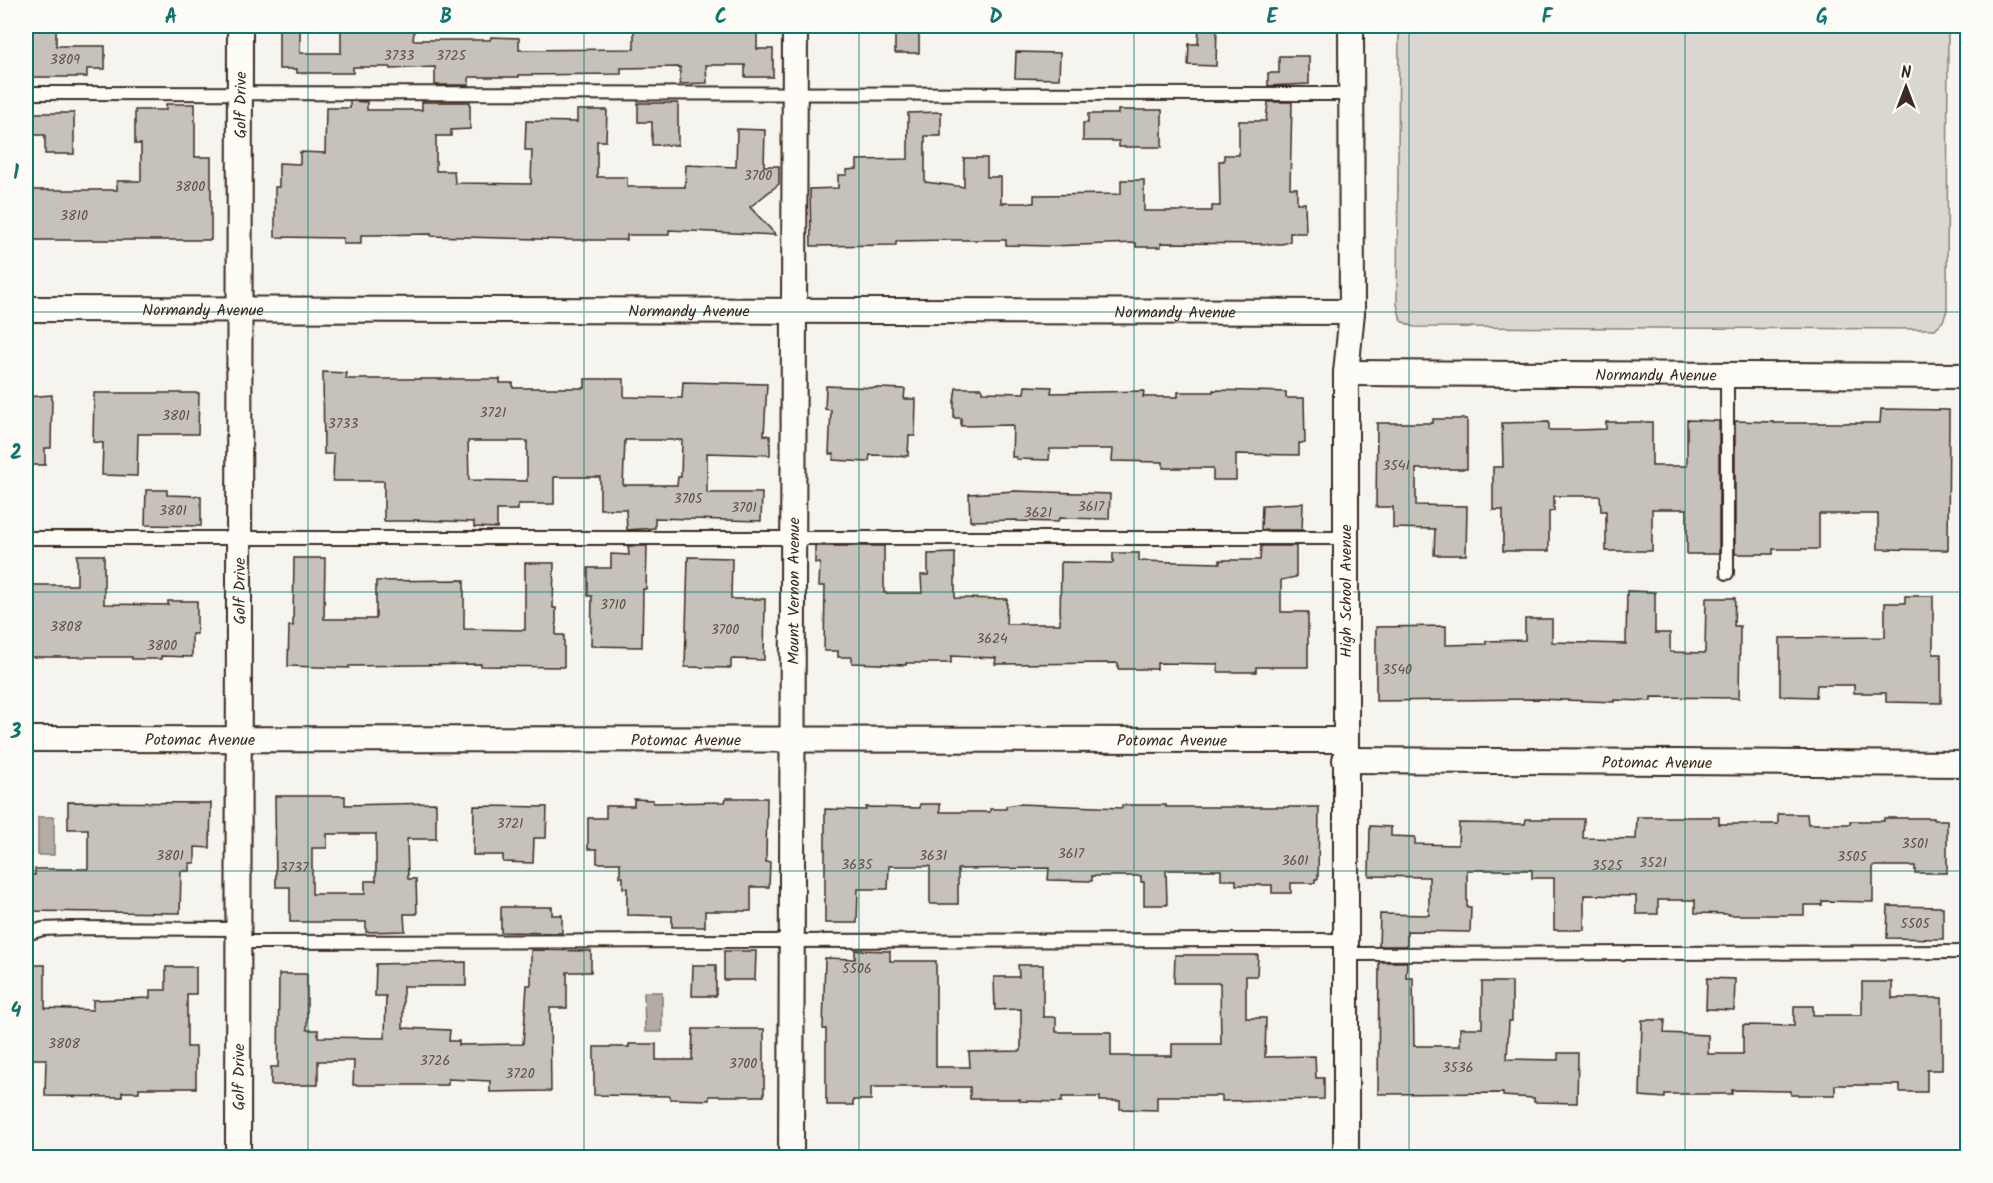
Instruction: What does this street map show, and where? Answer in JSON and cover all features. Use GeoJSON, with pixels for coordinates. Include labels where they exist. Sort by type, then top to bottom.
{"type":"FeatureCollection","features":[{"type":"Feature","properties":{"kind":"street","name":"Golf Drive"},"geometry":{"type":"LineString","coordinates":[[238,1158],[240,26]]}},
{"type":"Feature","properties":{"kind":"street","name":"Mount Vernon Avenue"},"geometry":{"type":"LineString","coordinates":[[791,1158],[795,26]]}},
{"type":"Feature","properties":{"kind":"street","name":"High School Avenue"},"geometry":{"type":"LineString","coordinates":[[1346,1158],[1345,538],[1346,373],[1352,312],[1351,26]]}},
{"type":"Feature","properties":{"kind":"street","name":"Normandy Avenue"},"geometry":{"type":"LineString","coordinates":[[26,309],[1352,312]]}},
{"type":"Feature","properties":{"kind":"street","name":"Normandy Avenue"},"geometry":{"type":"LineString","coordinates":[[1346,373],[1968,376]]}},
{"type":"Feature","properties":{"kind":"street","name":"Potomac Avenue"},"geometry":{"type":"LineString","coordinates":[[26,739],[792,740],[1968,764]]}},
{"type":"Feature","properties":{"kind":"lane"},"geometry":{"type":"LineString","coordinates":[[26,93],[1352,94]]}},
{"type":"Feature","properties":{"kind":"lane"},"geometry":{"type":"LineString","coordinates":[[1727,375],[1727,573]]}},
{"type":"Feature","properties":{"kind":"lane"},"geometry":{"type":"LineString","coordinates":[[26,538],[1345,538]]}},
{"type":"Feature","properties":{"kind":"lane"},"geometry":{"type":"LineString","coordinates":[[26,934],[43,929],[71,928],[239,936],[791,939],[1346,947],[1968,952]]}},
{"type":"Feature","properties":{"kind":"shaded area"},"geometry":{"type":"Polygon","coordinates":[[[1399,26],[1948,26],[1947,310],[1943,321],[1935,329],[1414,327],[1401,321],[1397,304],[1399,26]]]}},
{"type":"Feature","properties":{"kind":"shaded area"},"geometry":{"type":"Polygon","coordinates":[[[38,817],[54,817],[54,855],[38,855],[38,817]]]}},
{"type":"Feature","properties":{"kind":"shaded area"},"geometry":{"type":"Polygon","coordinates":[[[644,992],[662,992],[662,1032],[645,1032],[644,992]]]}},
{"type":"Feature","properties":{"kind":"building"},"geometry":{"type":"Polygon","coordinates":[[[26,26],[56,26],[56,46],[105,46],[105,69],[87,69],[87,77],[26,77],[26,26]]]}},
{"type":"Feature","properties":{"kind":"building"},"geometry":{"type":"Polygon","coordinates":[[[279,26],[300,26],[300,53],[341,53],[341,26],[415,26],[413,40],[519,38],[519,50],[634,49],[634,26],[757,26],[757,49],[773,49],[773,77],[745,77],[745,65],[706,65],[707,83],[680,84],[680,67],[621,68],[621,74],[469,77],[469,85],[435,85],[435,67],[390,69],[390,67],[353,67],[353,73],[297,73],[297,69],[279,69],[279,26]]]}},
{"type":"Feature","properties":{"kind":"building"},"geometry":{"type":"Polygon","coordinates":[[[895,26],[919,26],[919,53],[895,53],[895,26]]]}},
{"type":"Feature","properties":{"kind":"building"},"geometry":{"type":"Polygon","coordinates":[[[1199,26],[1217,26],[1216,66],[1188,65],[1189,44],[1198,44],[1199,26]]]}},
{"type":"Feature","properties":{"kind":"building"},"geometry":{"type":"Polygon","coordinates":[[[1016,52],[1060,53],[1059,79],[1015,78],[1016,52]]]}},
{"type":"Feature","properties":{"kind":"building"},"geometry":{"type":"Polygon","coordinates":[[[1279,56],[1309,56],[1309,84],[1268,86],[1268,73],[1279,73],[1279,56]]]}},
{"type":"Feature","properties":{"kind":"building"},"geometry":{"type":"Polygon","coordinates":[[[350,101],[367,102],[367,110],[422,110],[422,102],[470,102],[470,129],[451,130],[451,136],[436,136],[436,171],[454,171],[455,183],[531,184],[532,150],[525,150],[526,121],[577,122],[577,110],[607,110],[606,141],[597,141],[597,177],[627,177],[627,187],[685,187],[686,165],[736,167],[737,129],[765,130],[764,166],[779,166],[779,184],[750,207],[776,235],[669,230],[669,235],[627,235],[627,240],[575,240],[431,236],[431,234],[361,235],[361,244],[343,244],[343,238],[275,237],[275,187],[279,187],[279,163],[300,164],[300,152],[325,153],[326,108],[350,108],[350,101]]]}},
{"type":"Feature","properties":{"kind":"building"},"geometry":{"type":"Polygon","coordinates":[[[1268,102],[1292,102],[1290,188],[1297,188],[1297,203],[1305,203],[1306,233],[1290,233],[1290,242],[1282,244],[1161,243],[1161,247],[1136,247],[1136,243],[1050,246],[1006,245],[1006,240],[954,240],[896,241],[896,245],[811,246],[810,189],[838,188],[838,175],[847,175],[847,170],[857,169],[857,160],[908,159],[908,113],[941,112],[941,136],[925,136],[925,182],[964,187],[964,158],[987,158],[987,177],[1001,177],[1001,203],[1034,203],[1034,195],[1121,194],[1121,180],[1144,180],[1144,211],[1212,211],[1212,206],[1220,206],[1219,161],[1224,161],[1224,155],[1239,155],[1239,121],[1266,121],[1268,102]]]}},
{"type":"Feature","properties":{"kind":"building"},"geometry":{"type":"Polygon","coordinates":[[[638,103],[678,103],[678,145],[652,145],[652,122],[638,122],[638,103]]]}},
{"type":"Feature","properties":{"kind":"building"},"geometry":{"type":"Polygon","coordinates":[[[166,104],[195,104],[195,157],[211,157],[211,240],[26,240],[26,190],[117,190],[117,181],[141,181],[141,144],[135,144],[135,110],[166,110],[166,104]]]}},
{"type":"Feature","properties":{"kind":"building"},"geometry":{"type":"Polygon","coordinates":[[[1118,110],[1162,110],[1162,147],[1119,147],[1119,141],[1083,141],[1083,123],[1088,123],[1088,114],[1118,114],[1118,110]]]}},
{"type":"Feature","properties":{"kind":"building"},"geometry":{"type":"Polygon","coordinates":[[[26,113],[74,113],[74,154],[45,154],[45,135],[26,135],[26,113]]]}},
{"type":"Feature","properties":{"kind":"building"},"geometry":{"type":"Polygon","coordinates":[[[323,372],[347,373],[346,379],[500,379],[500,383],[513,383],[513,388],[585,388],[585,379],[624,379],[624,397],[682,398],[683,382],[767,384],[764,435],[770,436],[770,455],[707,453],[707,493],[762,493],[761,521],[655,518],[655,528],[627,530],[626,509],[600,509],[600,477],[554,477],[554,504],[518,504],[518,510],[497,510],[497,528],[474,527],[474,522],[384,521],[384,481],[333,481],[334,454],[324,454],[323,372]],[[625,440],[623,485],[677,485],[678,477],[681,477],[682,440],[625,440]],[[468,441],[469,480],[527,481],[527,441],[468,441]]]}},
{"type":"Feature","properties":{"kind":"building"},"geometry":{"type":"Polygon","coordinates":[[[826,386],[905,389],[904,399],[916,399],[915,436],[909,436],[908,456],[870,455],[867,462],[833,460],[834,454],[829,454],[831,410],[825,409],[826,386]]]}},
{"type":"Feature","properties":{"kind":"building"},"geometry":{"type":"Polygon","coordinates":[[[1025,386],[1052,387],[1051,393],[1144,391],[1143,397],[1178,397],[1178,392],[1213,392],[1213,390],[1286,392],[1286,398],[1304,398],[1305,443],[1299,443],[1299,455],[1236,454],[1236,480],[1213,480],[1213,468],[1163,468],[1163,462],[1112,461],[1113,449],[1050,449],[1049,460],[1016,459],[1012,457],[1013,425],[961,426],[961,418],[954,418],[956,388],[982,388],[982,392],[1024,393],[1025,386]]]}},
{"type":"Feature","properties":{"kind":"building"},"geometry":{"type":"Polygon","coordinates":[[[94,393],[199,393],[198,434],[138,434],[137,476],[102,475],[103,443],[93,442],[94,393]]]}},
{"type":"Feature","properties":{"kind":"building"},"geometry":{"type":"Polygon","coordinates":[[[52,395],[51,448],[45,448],[45,465],[26,465],[26,397],[52,395]]]}},
{"type":"Feature","properties":{"kind":"building"},"geometry":{"type":"Polygon","coordinates":[[[1881,409],[1949,410],[1948,550],[1878,549],[1878,514],[1819,514],[1819,549],[1773,549],[1773,554],[1735,554],[1735,421],[1880,423],[1881,409]]]}},
{"type":"Feature","properties":{"kind":"building"},"geometry":{"type":"Polygon","coordinates":[[[1433,419],[1467,419],[1467,469],[1416,469],[1416,505],[1467,506],[1466,555],[1434,555],[1435,529],[1393,528],[1393,507],[1376,507],[1377,423],[1433,423],[1433,419]]]}},
{"type":"Feature","properties":{"kind":"building"},"geometry":{"type":"Polygon","coordinates":[[[1687,420],[1719,421],[1719,554],[1687,554],[1687,509],[1652,509],[1652,551],[1606,551],[1606,511],[1601,511],[1600,496],[1554,496],[1554,511],[1549,512],[1549,551],[1503,551],[1503,510],[1493,510],[1493,467],[1503,467],[1502,423],[1549,422],[1549,430],[1577,430],[1606,429],[1606,422],[1652,422],[1652,466],[1687,466],[1687,420]]]}},
{"type":"Feature","properties":{"kind":"building"},"geometry":{"type":"Polygon","coordinates":[[[146,490],[167,490],[167,495],[201,496],[201,526],[145,525],[146,490]]]}},
{"type":"Feature","properties":{"kind":"building"},"geometry":{"type":"Polygon","coordinates":[[[1015,491],[1110,494],[1109,519],[1059,518],[1058,522],[970,521],[969,494],[1015,491]]]}},
{"type":"Feature","properties":{"kind":"building"},"geometry":{"type":"Polygon","coordinates":[[[1303,503],[1302,530],[1261,530],[1262,505],[1303,503]]]}},
{"type":"Feature","properties":{"kind":"building"},"geometry":{"type":"Polygon","coordinates":[[[628,546],[647,546],[646,589],[643,589],[642,647],[591,646],[592,596],[588,596],[588,568],[611,568],[611,554],[629,555],[628,546]]]}},
{"type":"Feature","properties":{"kind":"building"},"geometry":{"type":"Polygon","coordinates":[[[815,546],[884,546],[884,593],[922,593],[921,575],[928,575],[928,554],[955,553],[955,598],[1007,599],[1006,624],[1060,624],[1061,562],[1113,563],[1113,553],[1139,553],[1139,561],[1220,563],[1220,560],[1260,560],[1261,546],[1296,546],[1296,577],[1281,580],[1281,612],[1308,612],[1308,667],[1256,667],[1256,672],[1218,672],[1218,664],[1157,663],[1157,669],[1118,669],[1118,663],[995,664],[996,658],[951,656],[951,663],[906,663],[906,665],[852,663],[852,657],[838,657],[838,651],[824,651],[825,586],[819,586],[820,563],[815,563],[815,546]]]}},
{"type":"Feature","properties":{"kind":"building"},"geometry":{"type":"Polygon","coordinates":[[[77,555],[104,555],[104,604],[168,605],[168,601],[197,601],[197,634],[192,634],[192,657],[161,656],[161,659],[132,659],[132,657],[28,657],[28,585],[77,585],[77,555]]]}},
{"type":"Feature","properties":{"kind":"building"},"geometry":{"type":"Polygon","coordinates":[[[688,557],[732,558],[731,599],[765,599],[764,660],[731,659],[731,668],[685,667],[688,557]]]}},
{"type":"Feature","properties":{"kind":"building"},"geometry":{"type":"Polygon","coordinates":[[[294,558],[325,558],[324,619],[376,619],[376,581],[464,580],[464,629],[525,630],[525,563],[554,563],[553,608],[556,608],[556,635],[564,635],[564,667],[481,666],[481,664],[349,666],[349,668],[288,666],[289,626],[293,626],[294,558]]]}},
{"type":"Feature","properties":{"kind":"building"},"geometry":{"type":"Polygon","coordinates":[[[1627,591],[1655,592],[1655,633],[1670,633],[1670,652],[1705,653],[1706,598],[1735,598],[1734,626],[1740,626],[1739,698],[1651,697],[1651,701],[1614,700],[1614,702],[1539,699],[1376,701],[1376,627],[1446,626],[1446,645],[1486,644],[1486,641],[1525,640],[1525,619],[1552,619],[1552,642],[1626,644],[1627,591]]]}},
{"type":"Feature","properties":{"kind":"building"},"geometry":{"type":"Polygon","coordinates":[[[1905,596],[1933,596],[1933,654],[1941,654],[1941,703],[1886,702],[1886,693],[1854,693],[1854,685],[1817,685],[1816,697],[1780,696],[1780,638],[1885,637],[1885,603],[1905,603],[1905,596]]]}},
{"type":"Feature","properties":{"kind":"building"},"geometry":{"type":"Polygon","coordinates":[[[275,796],[345,796],[345,805],[436,803],[436,839],[407,839],[408,879],[416,879],[417,914],[404,914],[405,931],[366,932],[366,922],[290,922],[290,887],[276,887],[275,796]],[[327,834],[327,848],[312,848],[312,894],[365,894],[365,881],[376,881],[376,834],[327,834]]]}},
{"type":"Feature","properties":{"kind":"building"},"geometry":{"type":"Polygon","coordinates":[[[726,798],[767,798],[766,862],[770,862],[769,887],[751,887],[751,911],[705,911],[705,927],[672,927],[672,916],[627,915],[627,888],[623,888],[620,863],[597,863],[597,849],[588,849],[588,818],[606,818],[606,806],[634,806],[634,799],[653,800],[653,803],[725,802],[726,798]]]}},
{"type":"Feature","properties":{"kind":"building"},"geometry":{"type":"Polygon","coordinates":[[[68,802],[211,803],[210,848],[195,847],[195,863],[190,863],[190,871],[181,871],[180,913],[26,911],[27,875],[35,875],[35,869],[88,869],[88,829],[68,829],[68,802]]]}},
{"type":"Feature","properties":{"kind":"building"},"geometry":{"type":"Polygon","coordinates":[[[920,804],[940,804],[940,812],[990,812],[990,809],[1006,809],[1006,806],[1018,804],[1122,808],[1122,805],[1319,807],[1318,879],[1315,879],[1315,883],[1291,883],[1291,893],[1272,893],[1272,885],[1236,885],[1236,880],[1221,880],[1221,870],[1166,870],[1167,905],[1144,905],[1144,882],[1141,882],[1141,876],[1092,876],[1092,881],[1048,880],[1049,868],[958,869],[958,904],[930,904],[930,866],[889,866],[888,889],[858,889],[857,923],[825,923],[825,809],[920,808],[920,804]]]}},
{"type":"Feature","properties":{"kind":"building"},"geometry":{"type":"Polygon","coordinates":[[[474,806],[547,807],[546,838],[534,838],[533,863],[503,862],[503,855],[473,855],[474,806]]]}},
{"type":"Feature","properties":{"kind":"building"},"geometry":{"type":"Polygon","coordinates":[[[1778,814],[1807,814],[1808,824],[1850,824],[1850,821],[1884,821],[1884,818],[1947,820],[1947,873],[1915,873],[1915,866],[1873,866],[1873,902],[1822,901],[1822,905],[1804,905],[1804,915],[1695,913],[1695,900],[1658,900],[1658,914],[1636,914],[1636,896],[1584,895],[1584,930],[1554,930],[1554,878],[1532,878],[1532,870],[1467,870],[1467,907],[1471,907],[1470,932],[1407,931],[1407,946],[1379,946],[1380,914],[1429,915],[1429,877],[1369,876],[1370,826],[1391,827],[1391,836],[1415,837],[1415,844],[1458,845],[1459,823],[1525,824],[1526,819],[1584,819],[1583,838],[1636,839],[1637,817],[1719,817],[1719,824],[1778,824],[1778,814]]]}},
{"type":"Feature","properties":{"kind":"building"},"geometry":{"type":"Polygon","coordinates":[[[1888,906],[1943,907],[1943,939],[1887,938],[1888,906]]]}},
{"type":"Feature","properties":{"kind":"building"},"geometry":{"type":"Polygon","coordinates":[[[501,907],[552,907],[552,915],[562,915],[562,933],[501,932],[501,907]]]}},
{"type":"Feature","properties":{"kind":"building"},"geometry":{"type":"Polygon","coordinates":[[[531,950],[591,951],[591,972],[567,972],[567,1008],[550,1008],[551,1091],[490,1092],[490,1081],[448,1079],[448,1085],[353,1085],[354,1061],[318,1061],[318,1085],[271,1085],[271,1067],[278,1067],[279,974],[307,974],[307,1030],[318,1030],[318,1037],[385,1038],[386,996],[375,996],[376,964],[466,962],[466,986],[403,986],[403,1028],[450,1030],[449,1041],[459,1041],[459,1045],[523,1044],[527,985],[531,985],[531,950]]]}},
{"type":"Feature","properties":{"kind":"building"},"geometry":{"type":"Polygon","coordinates":[[[855,950],[890,951],[890,961],[936,961],[936,1067],[970,1067],[969,1052],[1021,1051],[1021,1009],[995,1010],[994,977],[1019,977],[1018,965],[1043,965],[1043,1017],[1056,1017],[1056,1032],[1111,1032],[1111,1056],[1172,1056],[1172,1044],[1221,1044],[1220,983],[1174,983],[1175,955],[1258,955],[1257,976],[1246,976],[1246,1018],[1266,1018],[1265,1057],[1315,1056],[1316,1078],[1324,1078],[1324,1099],[1222,1101],[1222,1096],[1157,1096],[1157,1110],[1120,1109],[1120,1101],[1100,1101],[1100,1097],[1062,1097],[1062,1102],[970,1099],[970,1087],[871,1087],[871,1100],[853,1100],[853,1105],[827,1105],[826,1029],[823,1029],[825,958],[855,959],[855,950]]]}},
{"type":"Feature","properties":{"kind":"building"},"geometry":{"type":"Polygon","coordinates":[[[724,951],[756,951],[755,980],[724,980],[724,951]]]}},
{"type":"Feature","properties":{"kind":"building"},"geometry":{"type":"Polygon","coordinates":[[[1379,962],[1407,962],[1406,978],[1413,978],[1414,1046],[1460,1046],[1460,1028],[1482,1028],[1482,982],[1512,982],[1512,1021],[1509,1021],[1507,1059],[1558,1060],[1558,1053],[1578,1053],[1577,1103],[1534,1102],[1534,1098],[1503,1096],[1503,1093],[1378,1094],[1379,962]]]}},
{"type":"Feature","properties":{"kind":"building"},"geometry":{"type":"Polygon","coordinates":[[[26,965],[45,965],[45,1008],[93,1010],[93,1000],[150,998],[150,990],[166,990],[166,967],[196,967],[196,994],[187,994],[187,1047],[196,1047],[196,1088],[139,1088],[139,1092],[122,1092],[122,1097],[45,1096],[46,1059],[26,1059],[26,965]]]}},
{"type":"Feature","properties":{"kind":"building"},"geometry":{"type":"Polygon","coordinates":[[[693,965],[716,965],[716,996],[692,996],[693,965]]]}},
{"type":"Feature","properties":{"kind":"building"},"geometry":{"type":"Polygon","coordinates":[[[1707,978],[1735,979],[1734,1010],[1706,1009],[1707,978]]]}},
{"type":"Feature","properties":{"kind":"building"},"geometry":{"type":"Polygon","coordinates":[[[1862,982],[1892,982],[1892,998],[1942,998],[1942,1070],[1927,1070],[1927,1092],[1900,1092],[1900,1085],[1835,1085],[1835,1095],[1791,1095],[1791,1091],[1732,1090],[1732,1094],[1665,1094],[1665,1098],[1640,1096],[1642,1020],[1665,1020],[1664,1033],[1708,1035],[1708,1054],[1743,1054],[1743,1025],[1794,1026],[1794,1006],[1813,1006],[1813,1015],[1862,1015],[1862,982]]]}},
{"type":"Feature","properties":{"kind":"building"},"geometry":{"type":"Polygon","coordinates":[[[693,1029],[764,1029],[764,1096],[709,1096],[709,1100],[670,1099],[670,1096],[594,1095],[594,1047],[656,1044],[656,1060],[692,1060],[693,1029]]]}}]}
